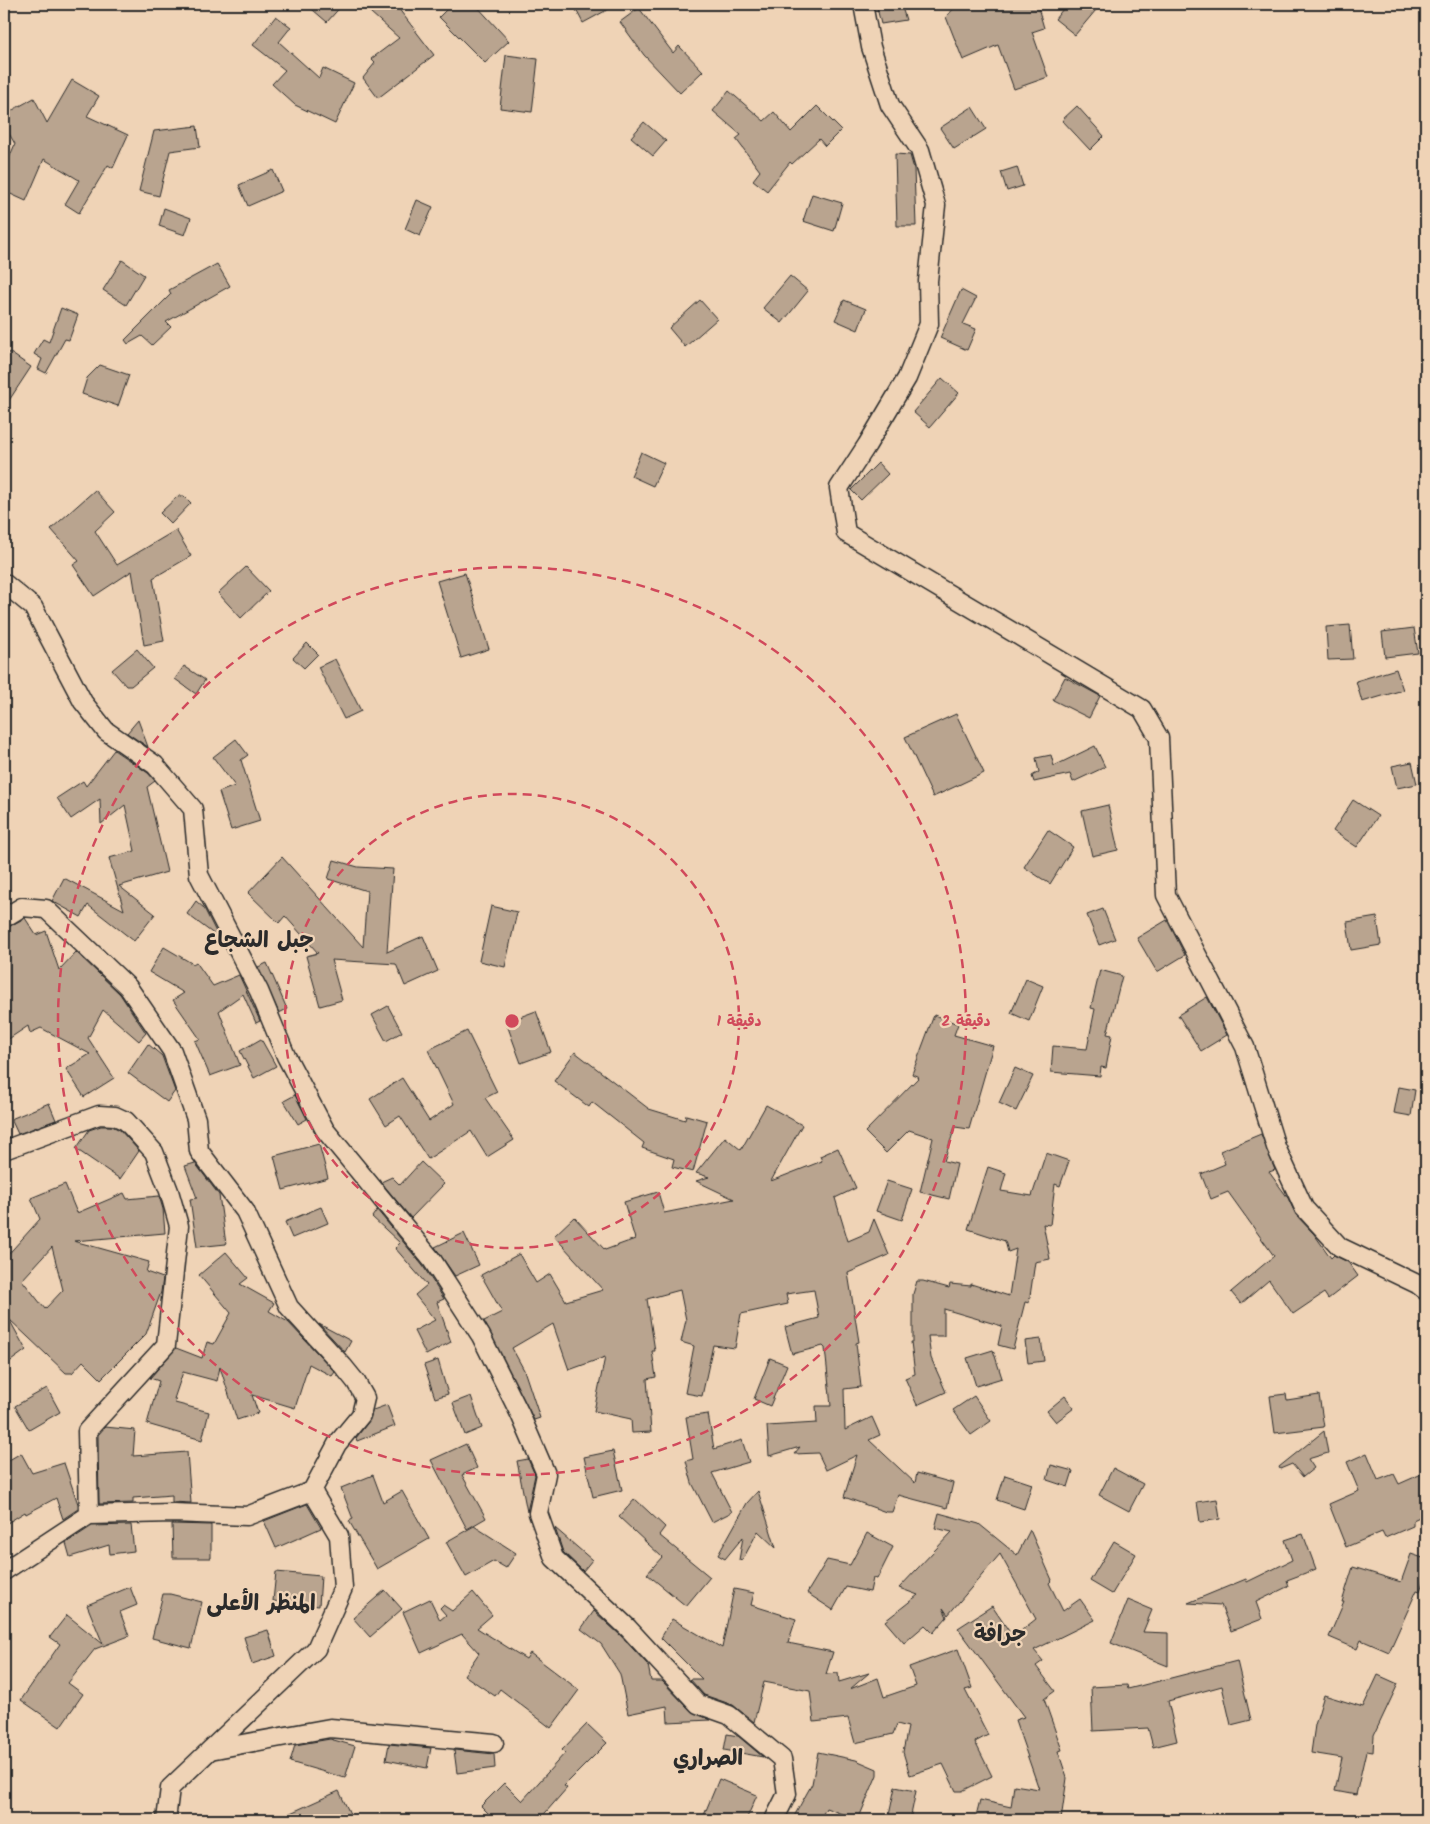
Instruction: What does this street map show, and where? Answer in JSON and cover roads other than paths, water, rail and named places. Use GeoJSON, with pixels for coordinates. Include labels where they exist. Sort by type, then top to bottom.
{"type":"FeatureCollection","features":[{"type":"Feature","properties":{"kind":"street"},"geometry":{"type":"LineString","coordinates":[[863,4],[871,47],[890,105],[920,150],[936,205],[928,281],[928,324],[907,378],[839,488],[846,533],[1142,709],[1159,738],[1166,895],[1245,1047],[1276,1147],[1304,1208],[1340,1247],[1417,1284],[1426,1291]]}},
{"type":"Feature","properties":{"kind":"street"},"geometry":{"type":"LineString","coordinates":[[4,583],[33,606],[83,702],[106,731],[155,765],[193,809],[199,875],[259,991],[286,1056],[325,1130],[432,1260],[481,1336],[520,1414],[546,1474],[538,1513],[554,1558],[628,1628],[698,1704],[729,1715],[782,1759],[787,1794],[774,1820]]}},
{"type":"Feature","properties":{"kind":"street"},"geometry":{"type":"LineString","coordinates":[[4,918],[22,907],[46,909],[128,987],[172,1051],[196,1119],[199,1152],[245,1211],[289,1307],[343,1366],[356,1382],[365,1398],[361,1416],[337,1444],[312,1491],[247,1516],[173,1513],[89,1515],[4,1571]]}},
{"type":"Feature","properties":{"kind":"street"},"geometry":{"type":"LineString","coordinates":[[4,1150],[99,1115],[115,1116],[126,1121],[154,1152],[169,1191],[179,1226],[166,1345],[87,1431],[89,1515]]}},
{"type":"Feature","properties":{"kind":"street"},"geometry":{"type":"LineString","coordinates":[[166,1820],[170,1788],[316,1649],[343,1588],[339,1536],[312,1491]]}},
{"type":"Feature","properties":{"kind":"street"},"geometry":{"type":"LineString","coordinates":[[210,1750],[330,1728],[494,1743]]}},
{"type":"Feature","properties":{"kind":"district","name":"جبل الشجاع"},"geometry":{"type":"Point","coordinates":[259,941]}},
{"type":"Feature","properties":{"kind":"district","name":"المنظر الأعلى"},"geometry":{"type":"Point","coordinates":[261,1604]}},
{"type":"Feature","properties":{"kind":"district","name":"جرافة"},"geometry":{"type":"Point","coordinates":[1000,1635]}},
{"type":"Feature","properties":{"kind":"district","name":"الصراري"},"geometry":{"type":"Point","coordinates":[708,1759]}}]}
